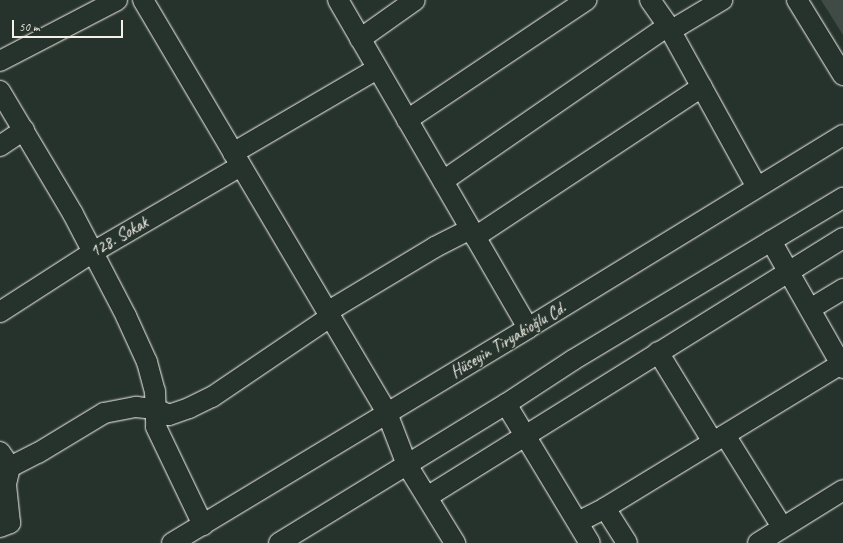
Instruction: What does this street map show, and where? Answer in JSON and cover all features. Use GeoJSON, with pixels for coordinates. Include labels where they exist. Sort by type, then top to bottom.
{"type":"FeatureCollection","features":[{"type":"Feature","properties":{"kind":"street"},"geometry":{"type":"LineString","coordinates":[[0,61],[117,0]]}},
{"type":"Feature","properties":{"kind":"street"},"geometry":{"type":"LineString","coordinates":[[143,0],[388,413],[406,465],[455,543]]}},
{"type":"Feature","properties":{"kind":"street"},"geometry":{"type":"LineString","coordinates":[[338,0],[528,328]]}},
{"type":"Feature","properties":{"kind":"street"},"geometry":{"type":"LineString","coordinates":[[360,39],[415,0]]}},
{"type":"Feature","properties":{"kind":"street"},"geometry":{"type":"LineString","coordinates":[[407,120],[586,0]]}},
{"type":"Feature","properties":{"kind":"street"},"geometry":{"type":"LineString","coordinates":[[650,0],[669,29],[758,187]]}},
{"type":"Feature","properties":{"kind":"street"},"geometry":{"type":"LineString","coordinates":[[443,181],[669,29],[722,0]]}},
{"type":"Feature","properties":{"kind":"street"},"geometry":{"type":"LineString","coordinates":[[797,0],[843,75]]}},
{"type":"Feature","properties":{"kind":"street","name":"128. Sokak"},"geometry":{"type":"LineString","coordinates":[[0,312],[377,69]]}},
{"type":"Feature","properties":{"kind":"street"},"geometry":{"type":"LineString","coordinates":[[0,528],[10,523],[5,459],[38,453],[104,412],[136,407],[156,409],[169,415],[206,400],[329,314],[435,247],[472,233],[702,87]]}},
{"type":"Feature","properties":{"kind":"street"},"geometry":{"type":"LineString","coordinates":[[0,91],[73,214],[126,316],[147,362],[156,391],[156,427],[203,525]]}},
{"type":"Feature","properties":{"kind":"street"},"geometry":{"type":"LineString","coordinates":[[0,146],[24,130]]}},
{"type":"Feature","properties":{"kind":"street","name":"Hüseyin Tiryakioğlu Cd."},"geometry":{"type":"LineString","coordinates":[[172,543],[528,328],[843,135]]}},
{"type":"Feature","properties":{"kind":"street"},"geometry":{"type":"LineString","coordinates":[[279,543],[506,404],[573,360],[843,198]]}},
{"type":"Feature","properties":{"kind":"street"},"geometry":{"type":"LineString","coordinates":[[427,497],[843,238]]}},
{"type":"Feature","properties":{"kind":"street"},"geometry":{"type":"LineString","coordinates":[[578,522],[605,508],[719,438],[842,366],[771,241]]}},
{"type":"Feature","properties":{"kind":"street"},"geometry":{"type":"LineString","coordinates":[[810,309],[843,289]]}},
{"type":"Feature","properties":{"kind":"street"},"geometry":{"type":"LineString","coordinates":[[658,352],[782,527]]}},
{"type":"Feature","properties":{"kind":"street"},"geometry":{"type":"LineString","coordinates":[[506,404],[590,543]]}},
{"type":"Feature","properties":{"kind":"street"},"geometry":{"type":"LineString","coordinates":[[758,543],[843,490]]}},
{"type":"Feature","properties":{"kind":"street"},"geometry":{"type":"LineString","coordinates":[[605,508],[627,543]]}},
{"type":"Feature","properties":{"kind":"shaded area"},"geometry":{"type":"Polygon","coordinates":[[[821,0],[843,0],[843,35],[821,0]]]}}]}
